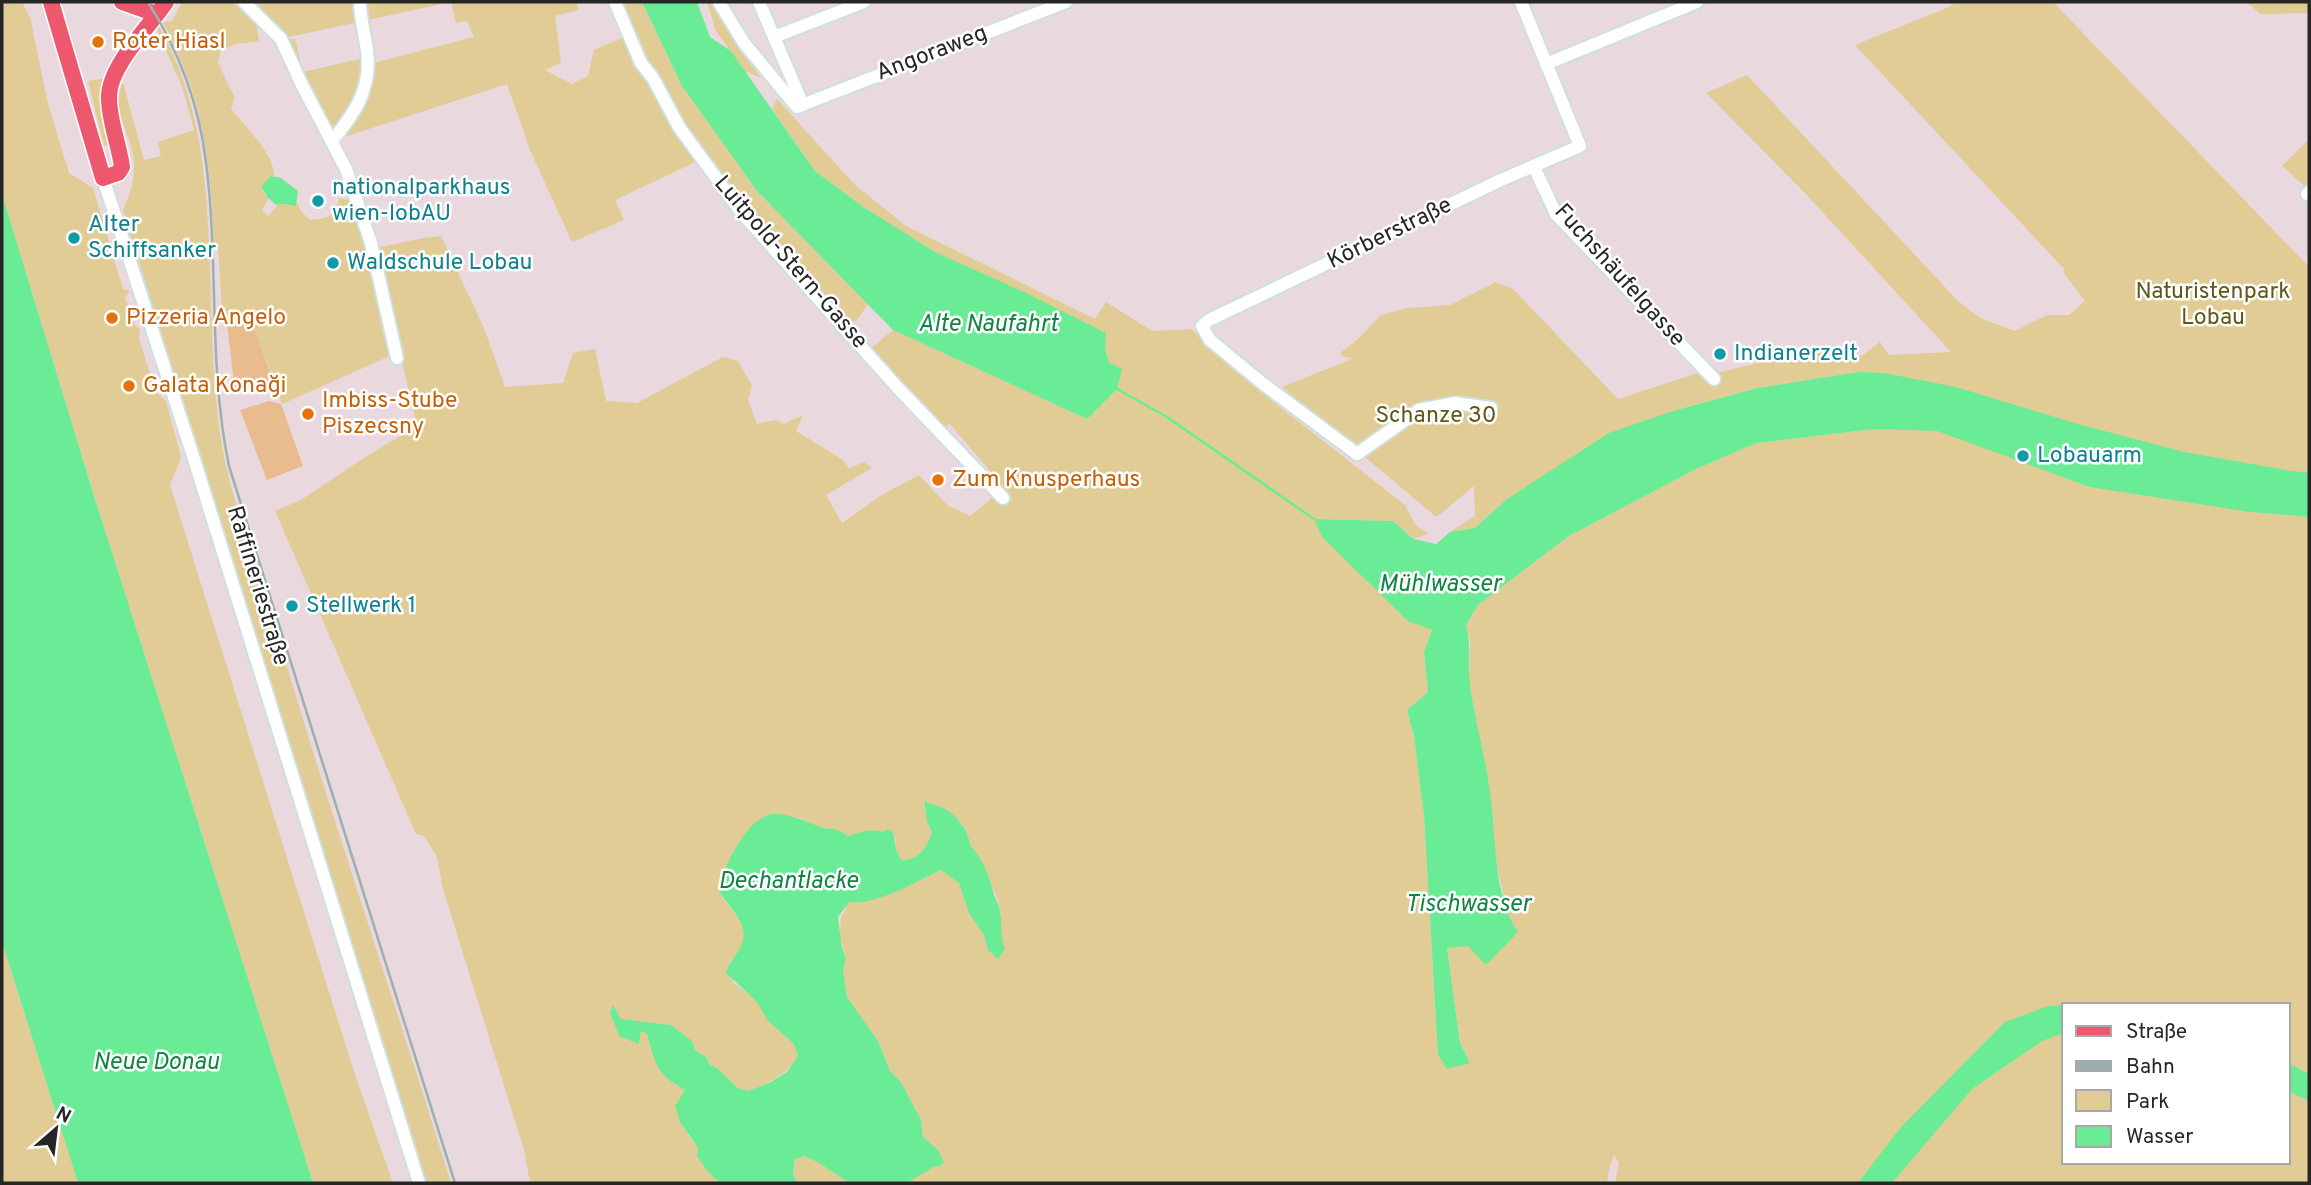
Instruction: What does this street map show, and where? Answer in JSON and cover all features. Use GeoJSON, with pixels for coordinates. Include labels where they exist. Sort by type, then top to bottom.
{"type":"FeatureCollection","features":[{"type":"Feature","properties":{"kind":"main road","name":"Raffineriestraße"},"geometry":{"type":"LineString","coordinates":[[51,2],[103,178]]}},
{"type":"Feature","properties":{"kind":"main road"},"geometry":{"type":"LineString","coordinates":[[103,178],[118,173],[122,167],[110,109],[110,87],[121,64],[161,8],[122,2]]}},
{"type":"Feature","properties":{"kind":"street"},"geometry":{"type":"LineString","coordinates":[[244,2],[281,39],[356,194],[371,243],[397,358]]}},
{"type":"Feature","properties":{"kind":"street"},"geometry":{"type":"LineString","coordinates":[[332,141],[354,114],[367,87],[368,52],[360,19],[360,2]]}},
{"type":"Feature","properties":{"kind":"street","name":"Luitpold-Stern-Gasse"},"geometry":{"type":"LineString","coordinates":[[615,2],[641,63],[653,78],[678,127],[726,192],[897,387],[1003,498]]}},
{"type":"Feature","properties":{"kind":"street"},"geometry":{"type":"LineString","coordinates":[[719,2],[744,43],[800,106]]}},
{"type":"Feature","properties":{"kind":"street"},"geometry":{"type":"LineString","coordinates":[[759,2],[800,106]]}},
{"type":"Feature","properties":{"kind":"street"},"geometry":{"type":"LineString","coordinates":[[774,37],[864,2]]}},
{"type":"Feature","properties":{"kind":"street","name":"Angoraweg"},"geometry":{"type":"LineString","coordinates":[[800,106],[1066,2]]}},
{"type":"Feature","properties":{"kind":"street"},"geometry":{"type":"LineString","coordinates":[[1521,2],[1546,64],[1697,2]]}},
{"type":"Feature","properties":{"kind":"street","name":"Körberstraße"},"geometry":{"type":"LineString","coordinates":[[1491,408],[1455,403],[1419,410],[1357,454],[1262,383],[1210,340],[1202,326],[1209,320],[1501,180],[1580,146],[1546,64]]}},
{"type":"Feature","properties":{"kind":"street","name":"Fuchshäufelgasse"},"geometry":{"type":"LineString","coordinates":[[1534,167],[1556,214],[1714,379]]}},
{"type":"Feature","properties":{"kind":"street","name":"Raffineriestraße"},"geometry":{"type":"LineString","coordinates":[[103,178],[194,459],[419,1183]]}},
{"type":"Feature","properties":{"kind":"green space"},"geometry":{"type":"Polygon","coordinates":[[[2,2],[22,2],[30,17],[48,104],[69,173],[93,188],[123,289],[130,291],[125,298],[135,325],[140,329],[139,339],[156,392],[166,401],[181,457],[170,485],[356,1078],[393,1183],[313,1183],[94,496],[2,194],[2,2]]]}},
{"type":"Feature","properties":{"kind":"green space"},"geometry":{"type":"Polygon","coordinates":[[[182,2],[232,2],[256,23],[259,41],[236,44],[221,51],[218,63],[235,98],[231,109],[264,150],[273,168],[274,176],[271,176],[262,191],[268,198],[262,211],[268,216],[279,204],[294,206],[298,203],[300,210],[310,220],[321,219],[333,213],[339,198],[354,201],[363,228],[363,239],[392,355],[282,404],[253,323],[223,326],[218,246],[214,244],[210,185],[202,130],[187,77],[163,22],[172,21],[182,2]]]}},
{"type":"Feature","properties":{"kind":"green space"},"geometry":{"type":"Polygon","coordinates":[[[257,2],[451,2],[289,37],[257,2]]]}},
{"type":"Feature","properties":{"kind":"green space"},"geometry":{"type":"Polygon","coordinates":[[[451,2],[576,2],[579,10],[555,16],[561,63],[545,70],[572,84],[588,76],[594,50],[634,33],[621,2],[642,2],[682,86],[757,191],[868,304],[856,321],[846,323],[704,158],[615,200],[624,220],[572,242],[530,150],[507,84],[332,141],[281,39],[295,39],[303,72],[364,58],[373,63],[474,37],[467,21],[456,23],[451,2]]]}},
{"type":"Feature","properties":{"kind":"green space"},"geometry":{"type":"Polygon","coordinates":[[[707,2],[716,2],[746,58],[761,78],[745,71],[716,31],[707,2]]]}},
{"type":"Feature","properties":{"kind":"green space"},"geometry":{"type":"Polygon","coordinates":[[[1955,2],[2053,2],[2309,267],[2309,472],[2186,453],[2251,512],[2309,517],[2309,1183],[1615,1183],[1619,1163],[1614,1155],[1607,1183],[907,1183],[942,1165],[938,1150],[923,1137],[921,1120],[901,1082],[890,1071],[878,1041],[847,997],[843,971],[846,958],[840,936],[845,906],[849,902],[896,890],[941,870],[959,882],[969,913],[984,935],[988,950],[997,939],[1001,927],[1001,915],[994,889],[970,845],[965,829],[947,812],[924,802],[932,833],[924,848],[913,858],[902,860],[897,855],[895,837],[876,830],[849,836],[802,819],[776,814],[721,879],[723,899],[743,924],[744,936],[740,949],[729,963],[733,982],[758,1002],[768,1021],[794,1044],[798,1056],[788,1069],[776,1078],[748,1091],[738,1088],[695,1050],[692,1041],[671,1025],[621,1019],[613,1006],[610,1012],[639,1044],[641,1031],[647,1034],[658,1067],[668,1079],[685,1090],[688,1135],[698,1148],[708,1172],[720,1183],[530,1183],[524,1150],[443,889],[437,857],[424,836],[416,834],[275,511],[301,500],[417,426],[376,248],[441,236],[484,328],[505,387],[563,383],[573,353],[595,349],[606,401],[637,403],[723,357],[738,361],[752,386],[748,400],[757,424],[775,420],[784,424],[803,415],[796,431],[840,458],[850,468],[864,462],[872,468],[826,495],[842,523],[882,495],[919,475],[947,505],[970,516],[990,500],[998,480],[950,424],[944,427],[871,348],[893,330],[1087,419],[1109,363],[1105,347],[935,252],[862,206],[815,171],[772,109],[777,99],[854,184],[906,226],[1095,319],[1106,302],[1152,331],[1191,329],[1272,401],[1405,505],[1415,525],[1429,534],[1413,539],[1393,521],[1315,519],[1322,537],[1348,562],[1432,630],[1424,652],[1428,692],[1407,710],[1414,736],[1424,816],[1438,1055],[1447,1069],[1470,1062],[1460,1043],[1447,947],[1468,945],[1509,919],[1493,849],[1491,801],[1469,681],[1470,640],[1466,625],[1478,605],[1569,536],[1694,470],[1756,443],[1874,429],[1913,430],[1858,372],[1756,388],[1673,411],[1507,499],[1475,528],[1450,532],[1475,516],[1474,486],[1435,516],[1282,387],[1354,358],[1344,357],[1340,353],[1381,315],[1407,308],[1450,305],[1496,282],[1513,289],[1618,399],[1701,372],[1716,373],[1822,348],[1829,360],[1863,355],[1880,342],[1889,355],[1951,352],[1804,192],[1706,93],[1747,75],[1958,301],[1980,318],[2015,331],[2047,315],[2069,315],[2085,301],[2063,272],[2065,270],[1855,45],[1949,7],[1955,2]]]}},
{"type":"Feature","properties":{"kind":"green space"},"geometry":{"type":"Polygon","coordinates":[[[2246,2],[2309,2],[2309,13],[2261,14],[2246,2]]]}},
{"type":"Feature","properties":{"kind":"green space"},"geometry":{"type":"Polygon","coordinates":[[[159,27],[182,78],[197,131],[209,244],[213,359],[227,470],[313,752],[451,1183],[427,1183],[123,210],[132,187],[134,162],[120,112],[119,92],[123,82],[144,160],[161,156],[158,142],[194,130],[183,89],[157,30],[159,27]]]}},
{"type":"Feature","properties":{"kind":"green space"},"geometry":{"type":"Polygon","coordinates":[[[107,78],[111,144],[104,146],[88,81],[107,78]]]}},
{"type":"Feature","properties":{"kind":"green space"},"geometry":{"type":"Polygon","coordinates":[[[2309,139],[2309,190],[2282,166],[2309,139]]]}},
{"type":"Feature","properties":{"kind":"green space"},"geometry":{"type":"Polygon","coordinates":[[[2,942],[78,1183],[2,1183],[2,942]]]}},
{"type":"Feature","properties":{"kind":"green space"},"geometry":{"type":"Polygon","coordinates":[[[805,1156],[849,1183],[797,1183],[793,1174],[795,1159],[805,1156]]]}},
{"type":"Feature","properties":{"kind":"shaded area"},"geometry":{"type":"Polygon","coordinates":[[[253,323],[274,384],[235,391],[227,324],[253,323]]]}},
{"type":"Feature","properties":{"kind":"shaded area"},"geometry":{"type":"Polygon","coordinates":[[[269,401],[281,404],[303,466],[267,480],[240,410],[269,401]]]}},
{"type":"Feature","properties":{"kind":"water","name":"Alte Naufahrt"},"geometry":{"type":"Polygon","coordinates":[[[642,2],[697,2],[710,37],[731,51],[815,171],[862,206],[935,252],[1106,333],[1105,347],[1109,363],[1122,369],[1117,389],[1087,419],[893,330],[757,191],[682,86],[642,2]]]}},
{"type":"Feature","properties":{"kind":"water"},"geometry":{"type":"Polygon","coordinates":[[[271,176],[281,178],[298,191],[296,206],[276,205],[268,198],[261,187],[271,176]]]}},
{"type":"Feature","properties":{"kind":"water","name":"Neue Donau"},"geometry":{"type":"Polygon","coordinates":[[[2,194],[94,496],[313,1183],[78,1183],[2,942],[2,194]]]}},
{"type":"Feature","properties":{"kind":"water","name":"Mühlwasser"},"geometry":{"type":"Polygon","coordinates":[[[1858,372],[1884,373],[1956,387],[2078,424],[2184,452],[2309,472],[2309,517],[2250,512],[2090,487],[1937,431],[1874,429],[1756,443],[1694,470],[1569,536],[1478,605],[1466,625],[1470,684],[1489,786],[1500,886],[1504,903],[1518,932],[1486,965],[1468,946],[1447,948],[1460,1043],[1470,1063],[1447,1069],[1438,1055],[1424,816],[1414,736],[1407,710],[1428,692],[1424,652],[1432,630],[1408,621],[1322,537],[1314,519],[1393,521],[1413,539],[1436,544],[1450,532],[1475,528],[1507,499],[1609,433],[1673,411],[1757,388],[1858,372]]]}},
{"type":"Feature","properties":{"kind":"water","name":"Dechantlacke"},"geometry":{"type":"Polygon","coordinates":[[[924,800],[945,809],[958,820],[968,835],[970,845],[979,856],[1001,916],[1005,949],[998,959],[988,950],[984,935],[969,913],[959,883],[941,870],[884,897],[849,902],[838,917],[846,958],[843,971],[847,997],[878,1041],[890,1071],[901,1082],[921,1120],[923,1137],[938,1150],[944,1162],[907,1183],[849,1183],[805,1156],[795,1159],[793,1174],[797,1183],[720,1183],[697,1156],[698,1148],[680,1122],[675,1106],[685,1090],[662,1073],[652,1053],[647,1034],[641,1031],[639,1044],[619,1036],[610,1012],[613,1005],[621,1019],[671,1025],[692,1041],[695,1050],[738,1088],[748,1091],[787,1072],[798,1056],[794,1044],[768,1021],[757,1002],[726,973],[744,935],[740,921],[718,888],[732,855],[756,822],[776,814],[792,816],[849,836],[870,830],[883,832],[887,829],[892,831],[899,857],[902,860],[913,858],[921,852],[932,833],[927,822],[924,800]]]}},
{"type":"Feature","properties":{"kind":"water"},"geometry":{"type":"Polygon","coordinates":[[[2062,1005],[2062,1034],[2042,1041],[1972,1089],[1892,1183],[1858,1183],[1901,1127],[2005,1022],[2048,1006],[2062,1005]]]}},
{"type":"Feature","properties":{"kind":"water"},"geometry":{"type":"Polygon","coordinates":[[[2290,1064],[2309,1074],[2309,1101],[2290,1092],[2290,1064]]]}},
{"type":"Feature","properties":{"kind":"waterway","name":"Mühlwasser"},"geometry":{"type":"LineString","coordinates":[[1117,389],[1167,417],[1314,519]]}},
{"type":"Feature","properties":{"kind":"railway"},"geometry":{"type":"LineString","coordinates":[[148,2],[186,79],[203,140],[210,200],[218,391],[229,466],[455,1183]]}},
{"type":"Feature","properties":{"kind":"place","name":"Roter Hiasl"},"geometry":{"type":"Point","coordinates":[98,42]}},
{"type":"Feature","properties":{"kind":"place","name":"nationalparkhaus wien-lobAU"},"geometry":{"type":"Point","coordinates":[318,201]}},
{"type":"Feature","properties":{"kind":"place","name":"Alter Schiffsanker"},"geometry":{"type":"Point","coordinates":[74,238]}},
{"type":"Feature","properties":{"kind":"place","name":"Waldschule Lobau"},"geometry":{"type":"Point","coordinates":[333,263]}},
{"type":"Feature","properties":{"kind":"place","name":"Pizzeria Angelo"},"geometry":{"type":"Point","coordinates":[112,318]}},
{"type":"Feature","properties":{"kind":"place","name":"Indianerzelt"},"geometry":{"type":"Point","coordinates":[1720,354]}},
{"type":"Feature","properties":{"kind":"place","name":"Galata Konaği"},"geometry":{"type":"Point","coordinates":[129,386]}},
{"type":"Feature","properties":{"kind":"place","name":"Imbiss-Stube Piszecsny"},"geometry":{"type":"Point","coordinates":[308,414]}},
{"type":"Feature","properties":{"kind":"place","name":"Lobauarm"},"geometry":{"type":"Point","coordinates":[2023,456]}},
{"type":"Feature","properties":{"kind":"place","name":"Zum Knusperhaus"},"geometry":{"type":"Point","coordinates":[938,480]}},
{"type":"Feature","properties":{"kind":"place","name":"Stellwerk 1"},"geometry":{"type":"Point","coordinates":[292,606]}},
{"type":"Feature","properties":{"kind":"park label","name":"Naturistenpark Lobau"},"geometry":{"type":"Point","coordinates":[2213,305]}},
{"type":"Feature","properties":{"kind":"park label","name":"Schanze 30"},"geometry":{"type":"Point","coordinates":[1436,416]}},
{"type":"Feature","properties":{"kind":"water label","name":"Tischwasser"},"geometry":{"type":"Point","coordinates":[1468,905]}}]}
